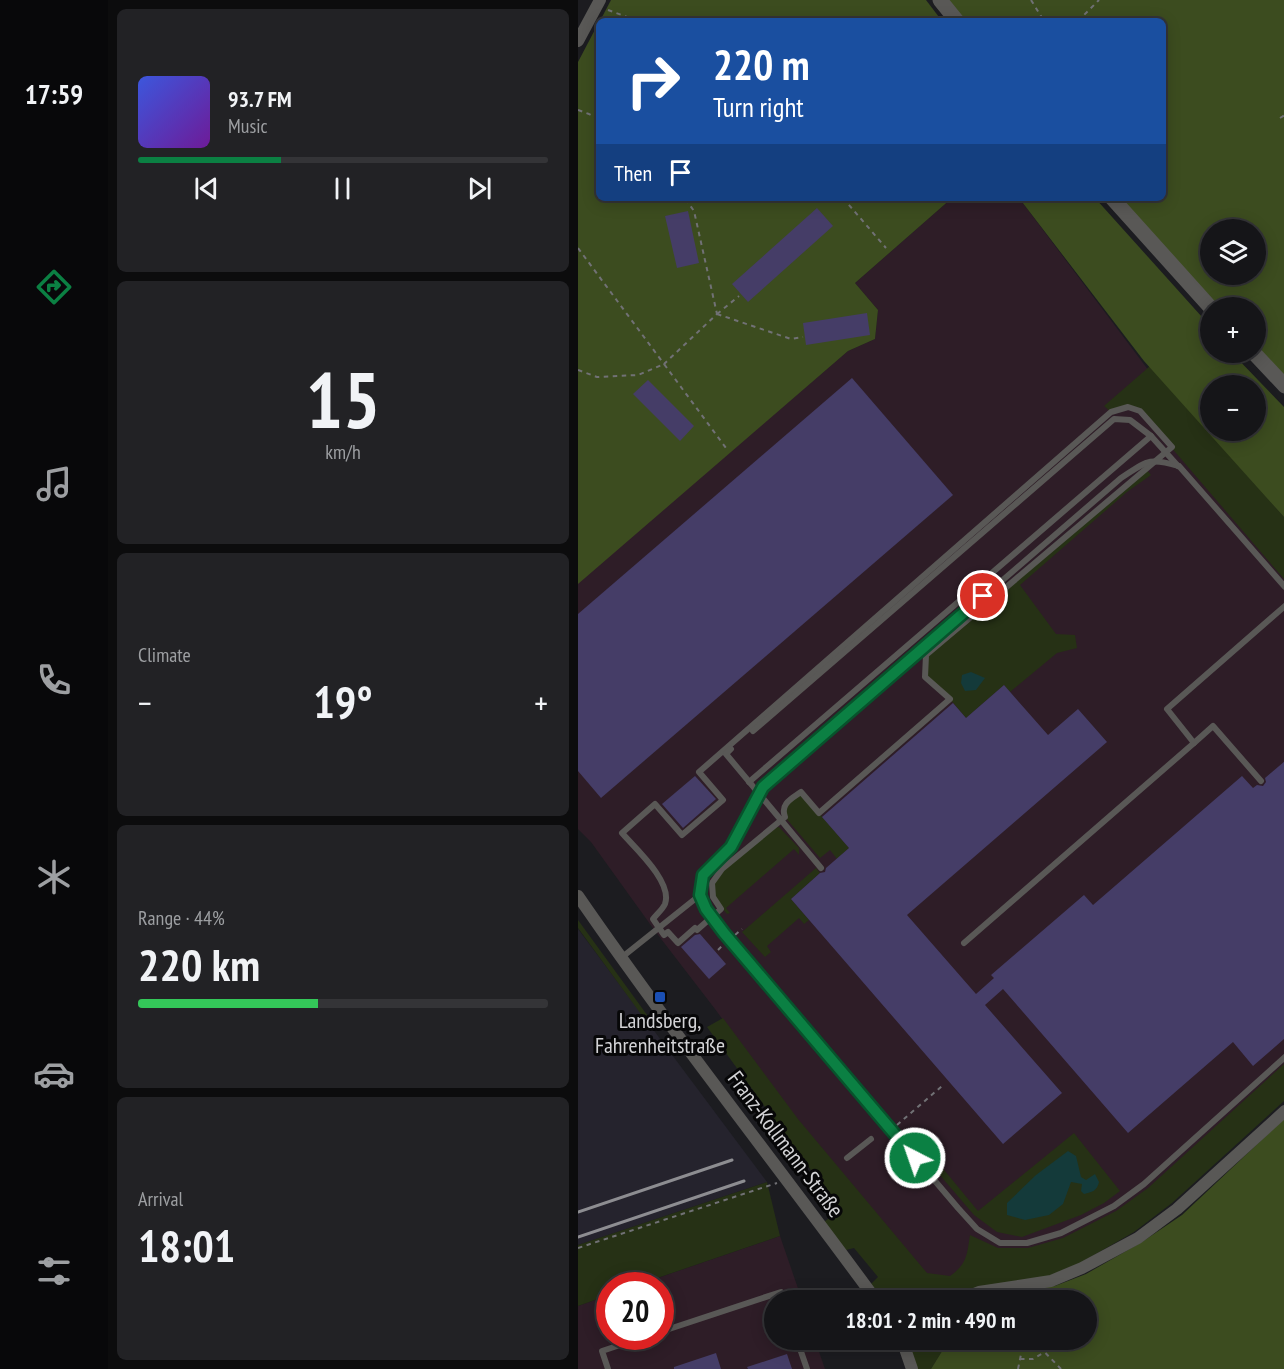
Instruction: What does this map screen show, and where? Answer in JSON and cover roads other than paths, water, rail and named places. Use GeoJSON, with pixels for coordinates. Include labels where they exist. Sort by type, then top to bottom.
{"type":"FeatureCollection","features":[{"type":"Feature","properties":{"kind":"street"},"geometry":{"type":"LineString","coordinates":[[941,0],[955,18]]}},
{"type":"Feature","properties":{"kind":"street"},"geometry":{"type":"LineString","coordinates":[[578,40],[598,3]]}},
{"type":"Feature","properties":{"kind":"street"},"geometry":{"type":"LineString","coordinates":[[1115,201],[1201,297]]}},
{"type":"Feature","properties":{"kind":"street"},"geometry":{"type":"LineString","coordinates":[[1263,363],[1284,386]]}},
{"type":"Feature","properties":{"kind":"street","name":"Franz-Kollmann-Straße"},"geometry":{"type":"LineString","coordinates":[[578,896],[678,1037],[788,1179],[869,1290]]}},
{"type":"Feature","properties":{"kind":"street"},"geometry":{"type":"LineString","coordinates":[[992,1290],[1051,1281],[1082,1268],[1138,1238],[1177,1209],[1284,1111]]}},
{"type":"Feature","properties":{"kind":"street"},"geometry":{"type":"LineString","coordinates":[[905,1350],[912,1369]]}},
{"type":"Feature","properties":{"kind":"lane"},"geometry":{"type":"LineString","coordinates":[[1128,407],[1140,411],[1172,447],[1166,452],[926,655],[925,677],[950,699],[819,813],[801,792],[785,804],[783,812],[785,818],[722,869],[712,883],[713,897],[721,909],[678,943],[668,932],[664,935],[653,919],[665,904],[665,888],[652,867],[622,832],[656,804],[682,835],[723,800],[699,772],[1111,412],[1128,407]]}},
{"type":"Feature","properties":{"kind":"lane"},"geometry":{"type":"LineString","coordinates":[[821,868],[726,754],[1114,419],[1130,420],[1151,436],[1284,587]]}},
{"type":"Feature","properties":{"kind":"lane"},"geometry":{"type":"LineString","coordinates":[[749,782],[1151,436]]}},
{"type":"Feature","properties":{"kind":"lane"},"geometry":{"type":"LineString","coordinates":[[1179,466],[1157,460],[1145,462],[1121,477],[763,787],[731,847],[703,875],[700,895],[712,917],[891,1130],[977,1229],[1000,1243],[1027,1243],[1061,1233],[1114,1206],[1144,1184],[1284,1057]]}},
{"type":"Feature","properties":{"kind":"lane"},"geometry":{"type":"LineString","coordinates":[[1194,743],[1166,709],[1284,606]]}},
{"type":"Feature","properties":{"kind":"lane"},"geometry":{"type":"LineString","coordinates":[[964,943],[1213,726],[1261,781]]}},
{"type":"Feature","properties":{"kind":"lane"},"geometry":{"type":"LineString","coordinates":[[621,958],[700,895]]}},
{"type":"Feature","properties":{"kind":"lane"},"geometry":{"type":"LineString","coordinates":[[847,1158],[870,1139]]}},
{"type":"Feature","properties":{"kind":"lane"},"geometry":{"type":"LineString","coordinates":[[674,1327],[764,1298]]}},
{"type":"Feature","properties":{"kind":"lane"},"geometry":{"type":"LineString","coordinates":[[608,1350],[602,1352],[608,1369]]}},
{"type":"Feature","properties":{"kind":"lane"},"geometry":{"type":"LineString","coordinates":[[800,1350],[807,1369]]}},
{"type":"Feature","properties":{"kind":"water"},"geometry":{"type":"Polygon","coordinates":[[[971,672],[985,678],[976,690],[965,691],[961,683],[962,675],[971,672]]]}},
{"type":"Feature","properties":{"kind":"water"},"geometry":{"type":"Polygon","coordinates":[[[1068,1151],[1076,1156],[1081,1177],[1086,1180],[1095,1174],[1099,1182],[1095,1189],[1084,1194],[1081,1191],[1082,1184],[1071,1182],[1063,1204],[1049,1215],[1025,1220],[1007,1215],[1007,1203],[1036,1175],[1068,1151]]]}},
{"type":"Feature","properties":{"kind":"railway"},"geometry":{"type":"LineString","coordinates":[[578,1212],[732,1160]]}},
{"type":"Feature","properties":{"kind":"railway"},"geometry":{"type":"LineString","coordinates":[[578,1237],[744,1181]]}},
{"type":"Feature","properties":{"kind":"place","name":"Landsberg, Fahrenheitstraße"},"geometry":{"type":"Point","coordinates":[660,997]}}]}
